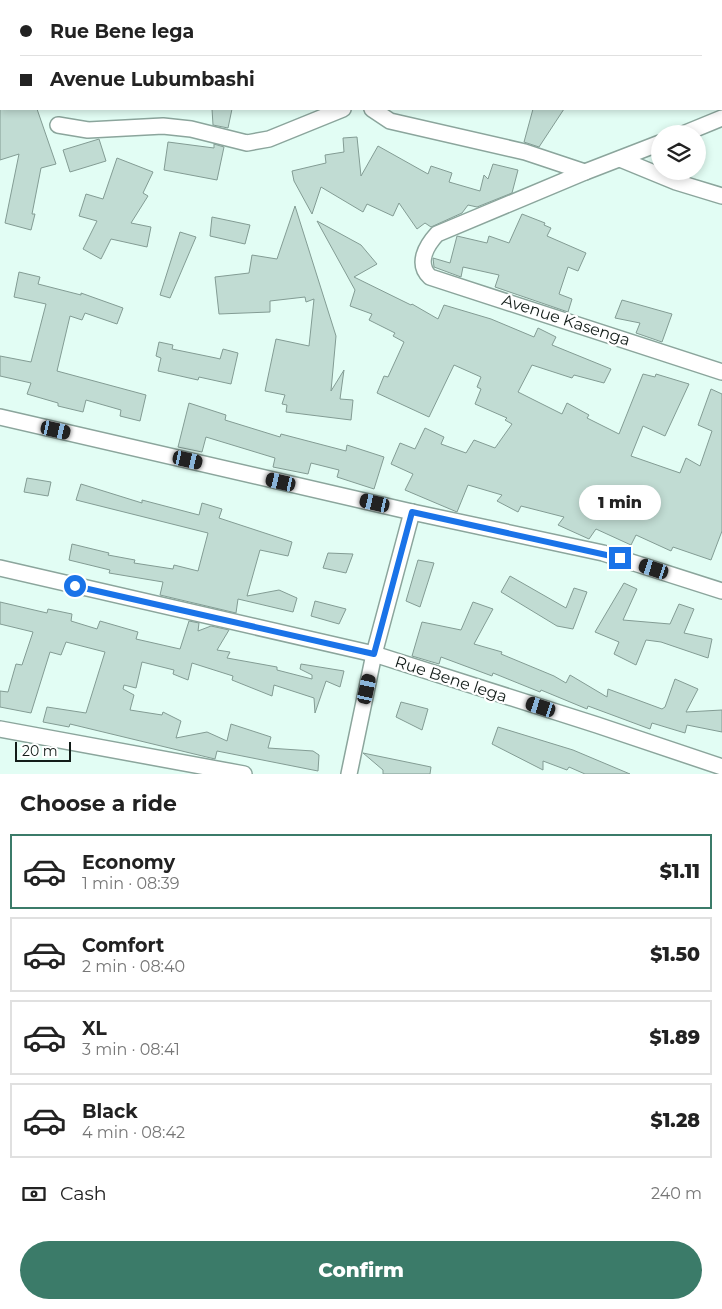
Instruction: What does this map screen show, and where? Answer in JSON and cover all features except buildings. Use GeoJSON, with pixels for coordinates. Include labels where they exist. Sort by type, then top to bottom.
{"type":"FeatureCollection","features":[{"type":"Feature","properties":{"kind":"street"},"geometry":{"type":"LineString","coordinates":[[58,125],[88,130],[163,126],[191,129],[247,143],[269,140],[341,110]]}},
{"type":"Feature","properties":{"kind":"street"},"geometry":{"type":"LineString","coordinates":[[374,110],[390,121],[525,152],[585,172],[651,147]]}},
{"type":"Feature","properties":{"kind":"street"},"geometry":{"type":"LineString","coordinates":[[705,125],[722,118]]}},
{"type":"Feature","properties":{"kind":"street"},"geometry":{"type":"LineString","coordinates":[[620,159],[676,182],[722,196]]}},
{"type":"Feature","properties":{"kind":"street","name":"Avenue Kasenga"},"geometry":{"type":"LineString","coordinates":[[585,172],[437,234],[429,243],[423,257],[425,270],[430,277],[722,372]]}},
{"type":"Feature","properties":{"kind":"street"},"geometry":{"type":"LineString","coordinates":[[0,417],[412,512],[603,553],[722,591]]}},
{"type":"Feature","properties":{"kind":"street"},"geometry":{"type":"LineString","coordinates":[[349,774],[374,654],[412,512]]}},
{"type":"Feature","properties":{"kind":"street","name":"Rue Bene lega"},"geometry":{"type":"LineString","coordinates":[[0,568],[374,654],[722,767]]}},
{"type":"Feature","properties":{"kind":"street"},"geometry":{"type":"LineString","coordinates":[[0,729],[244,774]]}},
{"type":"Feature","properties":{"kind":"route"},"geometry":{"type":"LineString","coordinates":[[75,586],[374,654],[412,512],[620,558]]}}]}
